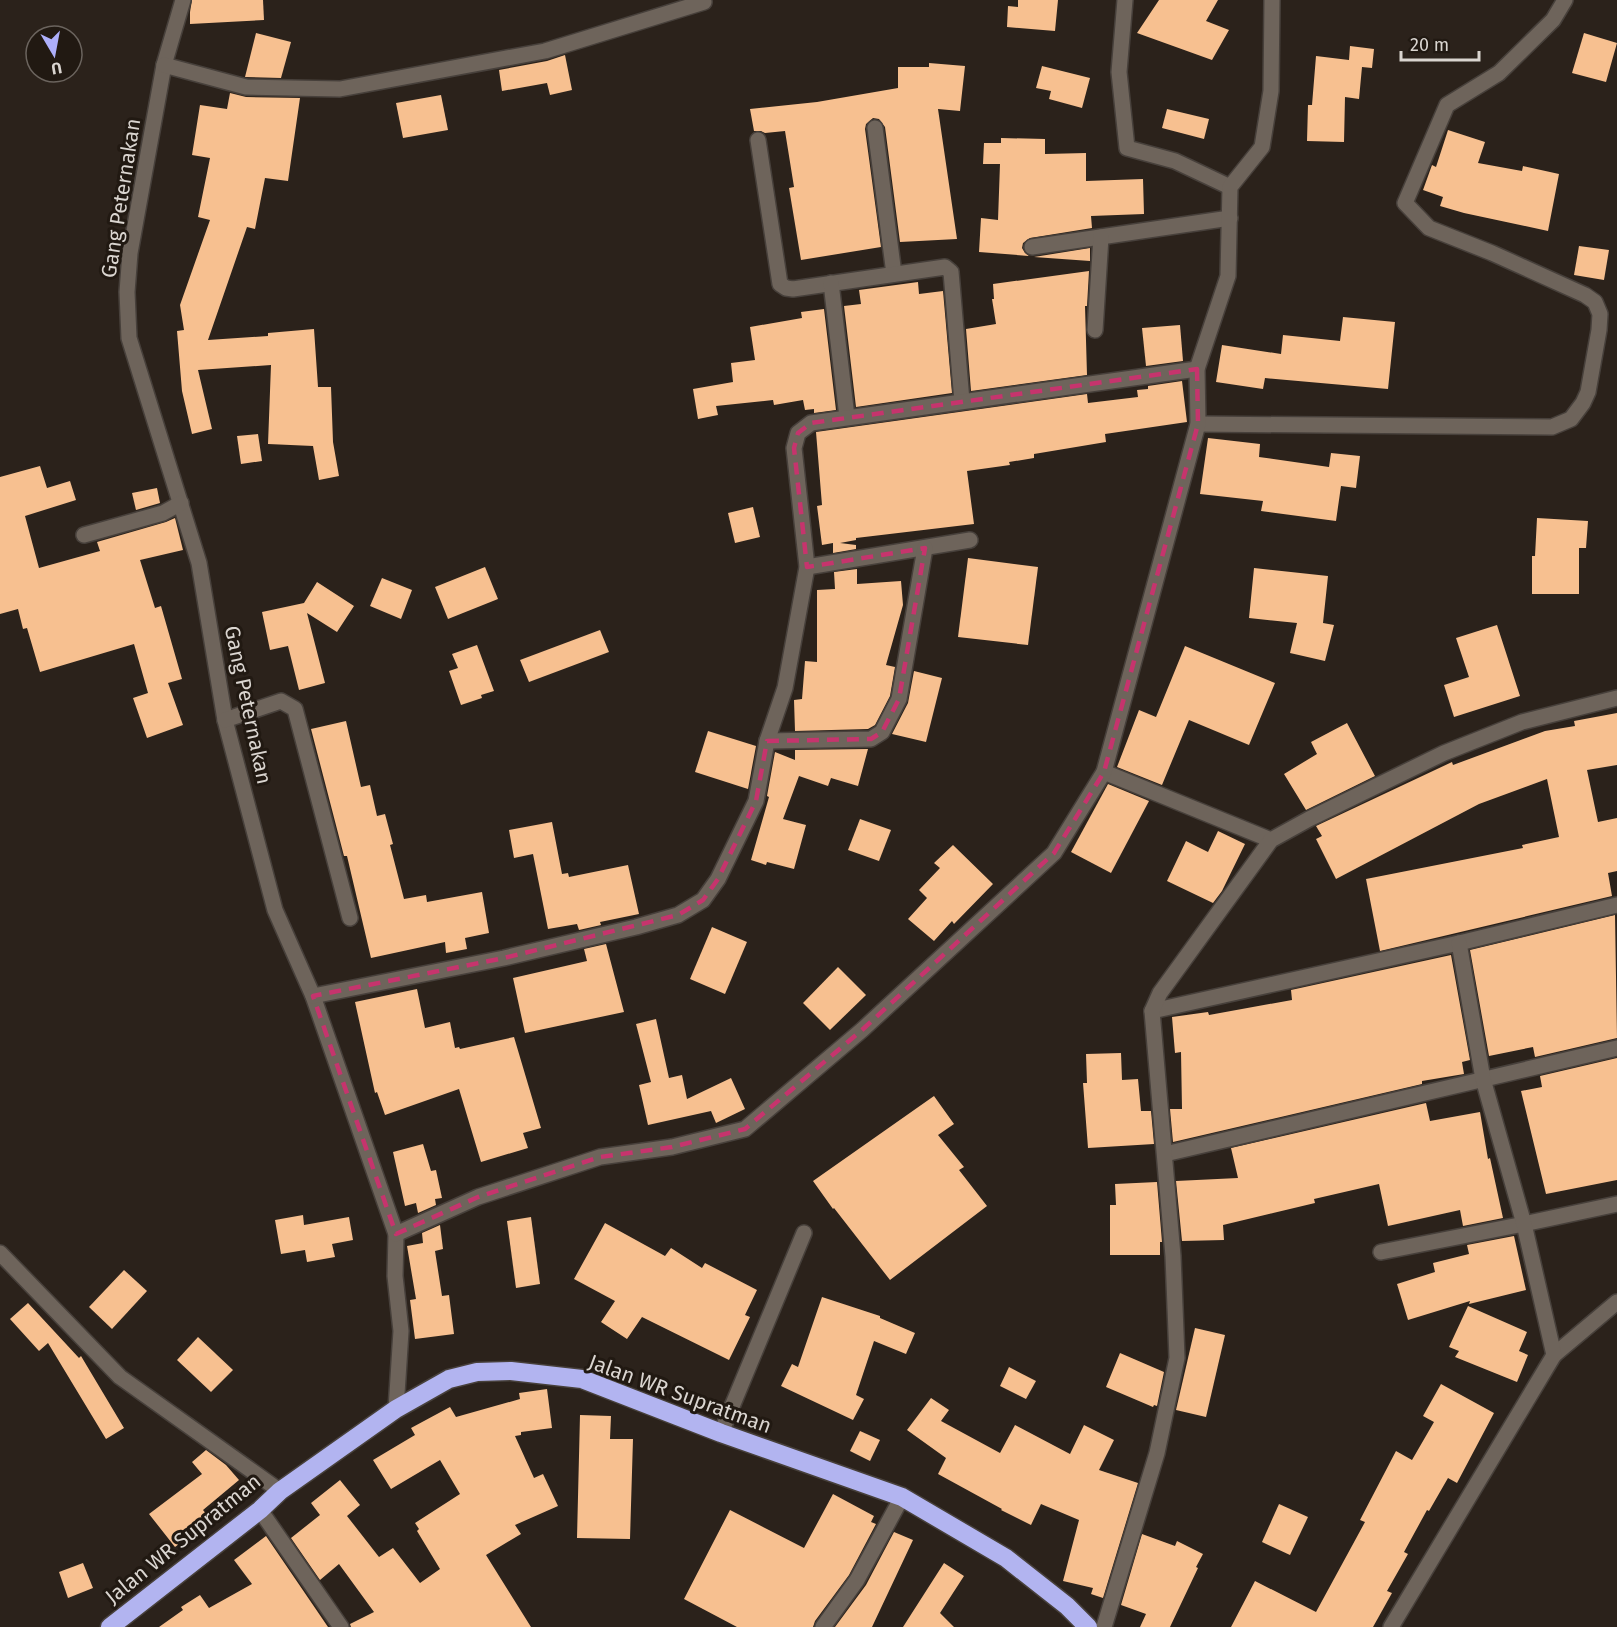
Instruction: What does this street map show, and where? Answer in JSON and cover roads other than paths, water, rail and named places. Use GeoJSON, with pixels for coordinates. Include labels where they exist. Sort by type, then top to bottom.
{"type":"FeatureCollection","features":[{"type":"Feature","properties":{"kind":"highway","name":"Jalan WR Supratman"},"geometry":{"type":"LineString","coordinates":[[110,1627],[260,1510],[280,1491],[396,1409],[449,1379],[477,1372],[512,1371],[582,1379],[902,1497],[1006,1558],[1067,1605],[1088,1627]]}},
{"type":"Feature","properties":{"kind":"street","name":"Gang Peternakan"},"geometry":{"type":"LineString","coordinates":[[183,0],[164,65],[130,253],[129,338],[199,563],[225,720],[275,910],[313,996],[396,1234],[395,1276],[401,1331],[396,1409]]}},
{"type":"Feature","properties":{"kind":"street"},"geometry":{"type":"LineString","coordinates":[[1125,0],[1119,72],[1127,148],[1175,161],[1230,187]]}},
{"type":"Feature","properties":{"kind":"street"},"geometry":{"type":"LineString","coordinates":[[396,1234],[478,1197],[600,1157],[672,1148],[745,1129],[862,1030],[1054,853],[1104,772],[1198,424],[1197,369],[1228,276],[1230,187],[1262,147],[1271,91],[1272,0]]}},
{"type":"Feature","properties":{"kind":"street"},"geometry":{"type":"LineString","coordinates":[[1198,424],[1552,427],[1571,419],[1588,392],[1599,330],[1600,314],[1595,302],[1585,295],[1492,253],[1429,228],[1405,203],[1447,105],[1499,72],[1553,20],[1565,0]]}},
{"type":"Feature","properties":{"kind":"street"},"geometry":{"type":"LineString","coordinates":[[164,65],[246,87],[340,89],[545,51],[704,2]]}},
{"type":"Feature","properties":{"kind":"street"},"geometry":{"type":"LineString","coordinates":[[875,128],[894,274]]}},
{"type":"Feature","properties":{"kind":"street"},"geometry":{"type":"LineString","coordinates":[[758,140],[780,284],[793,289],[945,267],[951,272],[962,401]]}},
{"type":"Feature","properties":{"kind":"street"},"geometry":{"type":"LineString","coordinates":[[1032,247],[1230,218]]}},
{"type":"Feature","properties":{"kind":"street"},"geometry":{"type":"LineString","coordinates":[[1095,330],[1101,237]]}},
{"type":"Feature","properties":{"kind":"street"},"geometry":{"type":"LineString","coordinates":[[831,283],[847,417]]}},
{"type":"Feature","properties":{"kind":"street"},"geometry":{"type":"LineString","coordinates":[[313,996],[504,958],[636,927],[678,915],[703,900],[718,879],[756,801],[767,741],[785,688],[807,567],[794,448],[798,433],[811,423],[1197,369]]}},
{"type":"Feature","properties":{"kind":"street"},"geometry":{"type":"LineString","coordinates":[[84,535],[163,513],[181,502]]}},
{"type":"Feature","properties":{"kind":"street"},"geometry":{"type":"LineString","coordinates":[[807,567],[970,540]]}},
{"type":"Feature","properties":{"kind":"street"},"geometry":{"type":"LineString","coordinates":[[767,741],[871,739],[882,732],[899,699],[926,548]]}},
{"type":"Feature","properties":{"kind":"street"},"geometry":{"type":"LineString","coordinates":[[1104,1627],[1157,1453],[1178,1358],[1165,1154],[1152,1011],[1160,993],[1169,977],[1207,930],[1271,840],[1444,753],[1522,722],[1617,698]]}},
{"type":"Feature","properties":{"kind":"street"},"geometry":{"type":"LineString","coordinates":[[225,720],[281,701],[295,709],[350,918]]}},
{"type":"Feature","properties":{"kind":"street"},"geometry":{"type":"LineString","coordinates":[[1104,772],[1271,840]]}},
{"type":"Feature","properties":{"kind":"street"},"geometry":{"type":"LineString","coordinates":[[1152,1011],[1459,944],[1617,905]]}},
{"type":"Feature","properties":{"kind":"street"},"geometry":{"type":"LineString","coordinates":[[1459,944],[1483,1079],[1524,1224],[1554,1355]]}},
{"type":"Feature","properties":{"kind":"street"},"geometry":{"type":"LineString","coordinates":[[1165,1154],[1617,1048]]}},
{"type":"Feature","properties":{"kind":"street"},"geometry":{"type":"LineString","coordinates":[[1381,1252],[1617,1203]]}},
{"type":"Feature","properties":{"kind":"street"},"geometry":{"type":"LineString","coordinates":[[721,1432],[804,1233]]}},
{"type":"Feature","properties":{"kind":"street"},"geometry":{"type":"LineString","coordinates":[[0,1253],[120,1377],[280,1491]]}},
{"type":"Feature","properties":{"kind":"street"},"geometry":{"type":"LineString","coordinates":[[1391,1627],[1554,1355],[1617,1302]]}},
{"type":"Feature","properties":{"kind":"street"},"geometry":{"type":"LineString","coordinates":[[823,1627],[857,1580],[902,1497]]}},
{"type":"Feature","properties":{"kind":"street"},"geometry":{"type":"LineString","coordinates":[[260,1510],[341,1627]]}}]}
